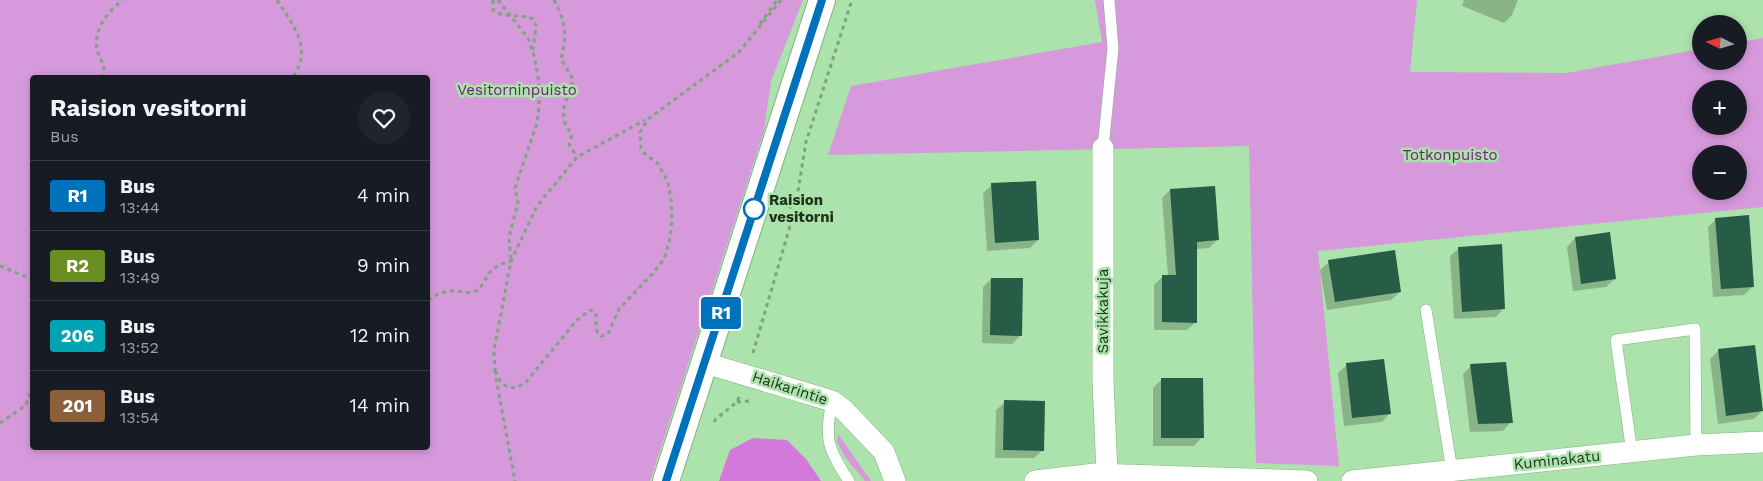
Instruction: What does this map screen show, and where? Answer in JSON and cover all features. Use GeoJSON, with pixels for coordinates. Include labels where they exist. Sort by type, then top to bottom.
{"type":"FeatureCollection","features":[{"type":"Feature","properties":{"kind":"street"},"geometry":{"type":"LineString","coordinates":[[666,481],[822,0]]}},
{"type":"Feature","properties":{"kind":"street","name":"Savikkakuja"},"geometry":{"type":"LineString","coordinates":[[1103,148],[1103,381],[1107,474]]}},
{"type":"Feature","properties":{"kind":"street","name":"Haikarintie"},"geometry":{"type":"LineString","coordinates":[[705,362],[832,401],[844,410],[884,452],[895,481]]}},
{"type":"Feature","properties":{"kind":"street","name":"Kuminakatu"},"geometry":{"type":"LineString","coordinates":[[1352,481],[1696,445],[1763,442]]}},
{"type":"Feature","properties":{"kind":"street"},"geometry":{"type":"LineString","coordinates":[[1035,481],[1095,474],[1307,481]]}},
{"type":"Feature","properties":{"kind":"lane"},"geometry":{"type":"LineString","coordinates":[[1103,148],[1113,48],[1108,0]]}},
{"type":"Feature","properties":{"kind":"lane"},"geometry":{"type":"LineString","coordinates":[[1426,310],[1452,471]]}},
{"type":"Feature","properties":{"kind":"lane"},"geometry":{"type":"LineString","coordinates":[[1632,452],[1616,340],[1695,329],[1696,445]]}},
{"type":"Feature","properties":{"kind":"lane"},"geometry":{"type":"LineString","coordinates":[[832,401],[828,420],[829,443],[836,462],[849,481]]}},
{"type":"Feature","properties":{"kind":"path"},"geometry":{"type":"LineString","coordinates":[[102,75],[104,69],[98,51],[96,34],[103,21],[123,0]]}},
{"type":"Feature","properties":{"kind":"path"},"geometry":{"type":"LineString","coordinates":[[277,0],[292,22],[300,39],[302,54],[300,65],[294,75]]}},
{"type":"Feature","properties":{"kind":"path"},"geometry":{"type":"LineString","coordinates":[[493,0],[493,10],[499,14],[529,16],[534,19],[536,26],[534,55]]}},
{"type":"Feature","properties":{"kind":"path"},"geometry":{"type":"LineString","coordinates":[[498,0],[524,32],[534,55],[539,84],[539,106],[536,123],[515,188],[518,203],[509,238],[511,261]]}},
{"type":"Feature","properties":{"kind":"path"},"geometry":{"type":"LineString","coordinates":[[554,0],[563,19],[566,36],[561,59],[573,79],[564,106],[563,118],[572,138],[568,144],[577,157]]}},
{"type":"Feature","properties":{"kind":"path"},"geometry":{"type":"LineString","coordinates":[[739,52],[777,0]]}},
{"type":"Feature","properties":{"kind":"path"},"geometry":{"type":"LineString","coordinates":[[515,481],[495,371],[494,350],[511,261],[537,206],[577,157],[648,119],[739,52],[781,0]]}},
{"type":"Feature","properties":{"kind":"path"},"geometry":{"type":"LineString","coordinates":[[713,428],[716,419],[737,402],[747,374],[795,209],[806,142],[852,0]]}},
{"type":"Feature","properties":{"kind":"path"},"geometry":{"type":"LineString","coordinates":[[495,371],[503,384],[510,388],[521,386],[577,320],[590,310],[596,312],[598,334],[601,336],[608,334],[623,304],[664,259],[669,243],[672,220],[671,200],[668,182],[658,164],[640,148],[640,132],[648,119]]}},
{"type":"Feature","properties":{"kind":"path"},"geometry":{"type":"LineString","coordinates":[[430,299],[446,291],[474,292],[480,288],[491,270],[511,261]]}},
{"type":"Feature","properties":{"kind":"path"},"geometry":{"type":"LineString","coordinates":[[0,266],[30,278]]}},
{"type":"Feature","properties":{"kind":"path"},"geometry":{"type":"LineString","coordinates":[[0,423],[26,405],[30,393]]}},
{"type":"Feature","properties":{"kind":"green space","name":"Vesitorninpuisto"},"geometry":{"type":"Polygon","coordinates":[[[0,0],[803,0],[771,81],[764,131],[650,481],[0,481],[0,0]]]}},
{"type":"Feature","properties":{"kind":"green space","name":"Totkonpuisto"},"geometry":{"type":"Polygon","coordinates":[[[1095,0],[1417,0],[1410,72],[1566,73],[1692,51],[1692,70],[1748,70],[1748,40],[1763,38],[1763,207],[1318,251],[1339,466],[1256,463],[1249,146],[828,155],[851,86],[1102,42],[1095,0]]]}},
{"type":"Feature","properties":{"kind":"green space"},"geometry":{"type":"Polygon","coordinates":[[[838,434],[871,481],[865,481],[845,457],[837,442],[838,434]]]}},
{"type":"Feature","properties":{"kind":"shaded area"},"geometry":{"type":"Polygon","coordinates":[[[753,438],[787,440],[806,459],[821,481],[719,481],[730,450],[753,438]]]}},
{"type":"Feature","properties":{"kind":"building"},"geometry":{"type":"Polygon","coordinates":[[[1036,181],[1039,240],[995,243],[991,183],[1036,181]]]}},
{"type":"Feature","properties":{"kind":"building"},"geometry":{"type":"Polygon","coordinates":[[[1215,186],[1219,240],[1197,242],[1197,323],[1162,322],[1162,275],[1176,275],[1170,189],[1215,186]]]}},
{"type":"Feature","properties":{"kind":"building"},"geometry":{"type":"Polygon","coordinates":[[[1749,215],[1754,287],[1721,289],[1715,218],[1749,215]]]}},
{"type":"Feature","properties":{"kind":"building"},"geometry":{"type":"Polygon","coordinates":[[[1610,232],[1616,279],[1581,284],[1575,237],[1610,232]]]}},
{"type":"Feature","properties":{"kind":"building"},"geometry":{"type":"Polygon","coordinates":[[[1502,244],[1505,309],[1462,312],[1458,247],[1502,244]]]}},
{"type":"Feature","properties":{"kind":"building"},"geometry":{"type":"Polygon","coordinates":[[[1395,250],[1401,292],[1335,302],[1328,260],[1395,250]]]}},
{"type":"Feature","properties":{"kind":"building"},"geometry":{"type":"Polygon","coordinates":[[[991,278],[1023,278],[1022,336],[990,335],[991,278]]]}},
{"type":"Feature","properties":{"kind":"building"},"geometry":{"type":"Polygon","coordinates":[[[1755,345],[1763,411],[1726,416],[1718,349],[1755,345]]]}},
{"type":"Feature","properties":{"kind":"building"},"geometry":{"type":"Polygon","coordinates":[[[1384,359],[1391,414],[1352,418],[1346,363],[1384,359]]]}},
{"type":"Feature","properties":{"kind":"building"},"geometry":{"type":"Polygon","coordinates":[[[1506,362],[1513,423],[1478,424],[1470,364],[1506,362]]]}},
{"type":"Feature","properties":{"kind":"building"},"geometry":{"type":"Polygon","coordinates":[[[1161,378],[1203,378],[1204,438],[1161,438],[1161,378]]]}},
{"type":"Feature","properties":{"kind":"building"},"geometry":{"type":"Polygon","coordinates":[[[1004,400],[1045,401],[1044,451],[1003,450],[1004,400]]]}},
{"type":"Feature","properties":{"kind":"bus line","name":"R1"},"geometry":{"type":"LineString","coordinates":[[666,481],[822,0]]}},
{"type":"Feature","properties":{"kind":"place","name":"Raision vesitorni"},"geometry":{"type":"Point","coordinates":[754,209]}}]}
